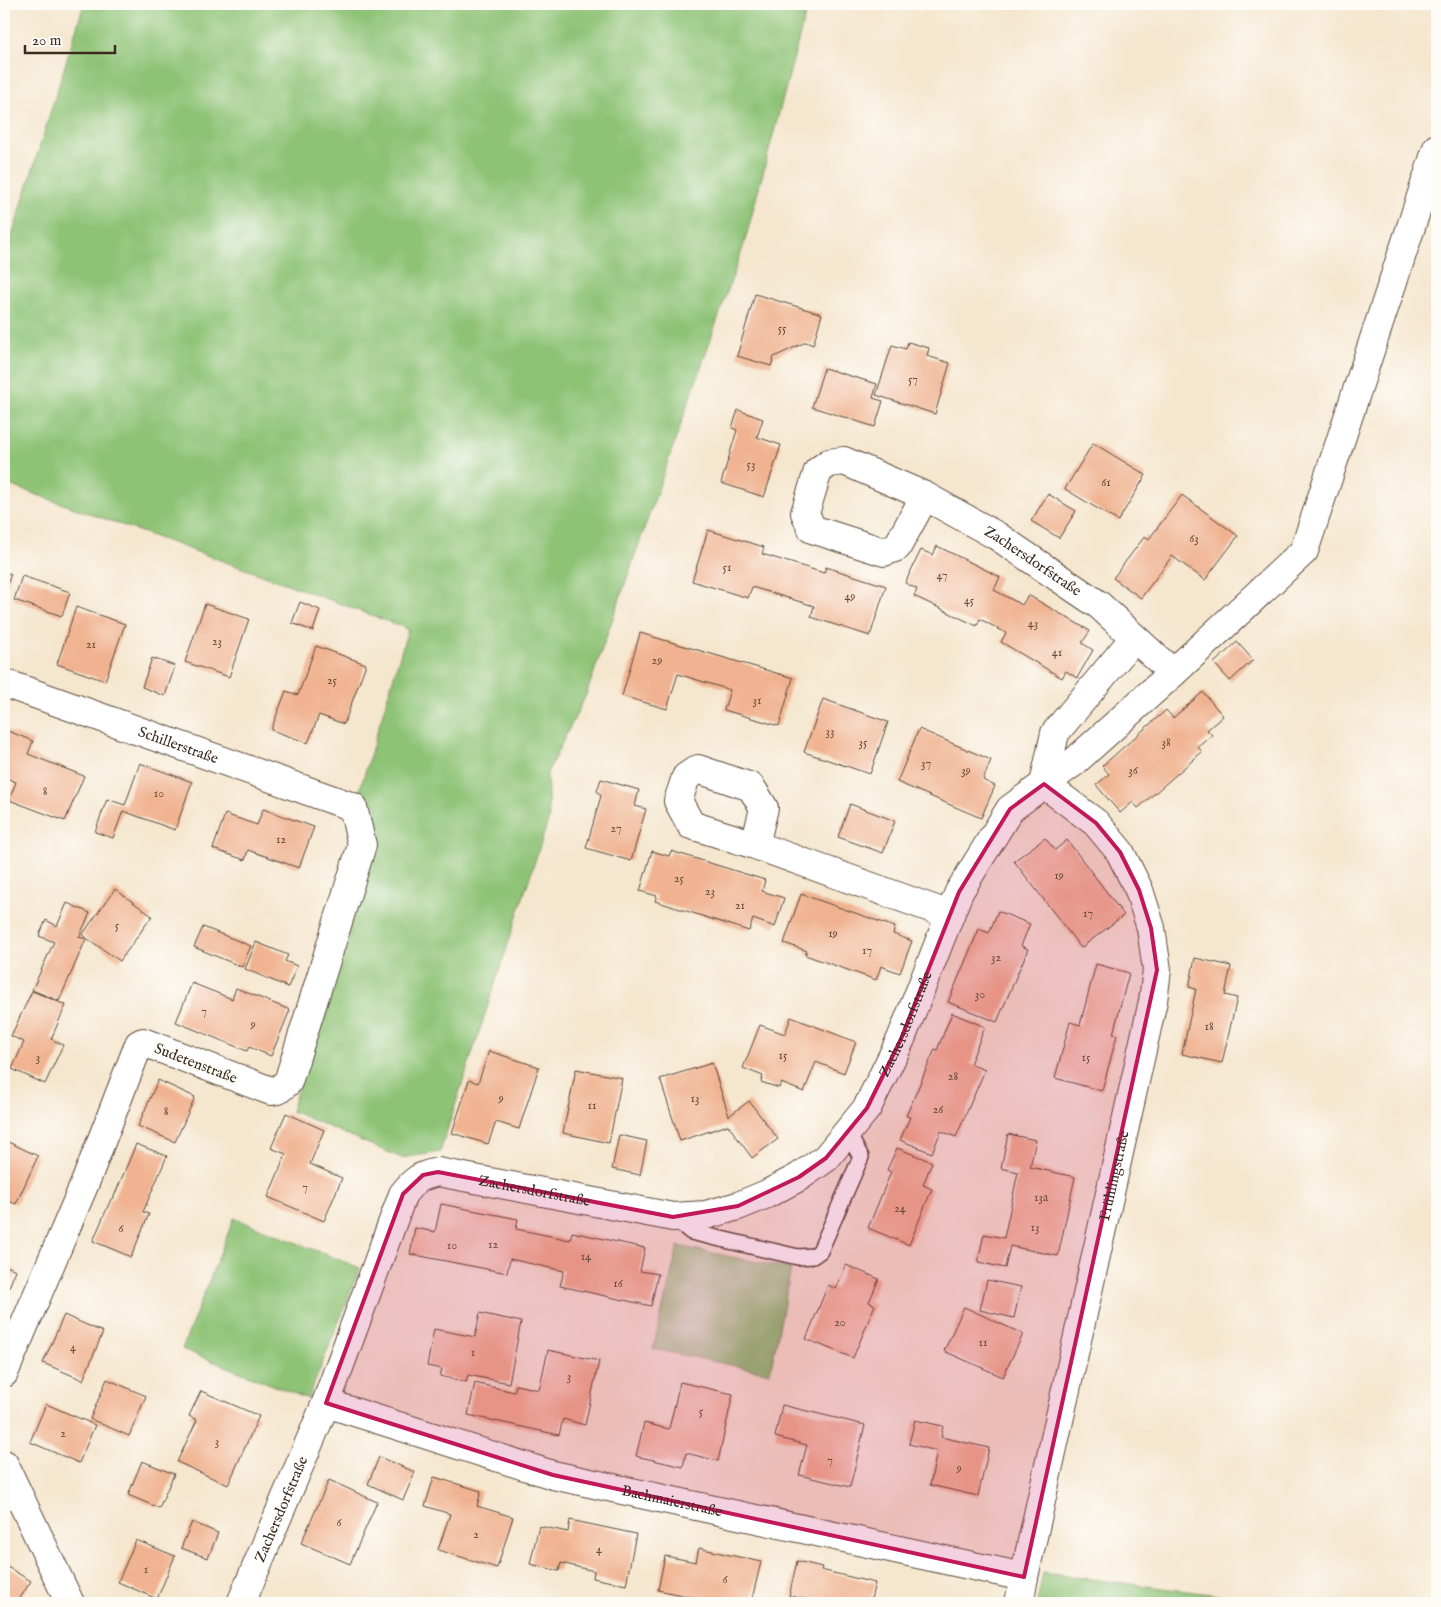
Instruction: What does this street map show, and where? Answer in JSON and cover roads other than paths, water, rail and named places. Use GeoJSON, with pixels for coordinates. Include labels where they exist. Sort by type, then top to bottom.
{"type":"FeatureCollection","features":[{"type":"Feature","properties":{"kind":"street","name":"Zachersdorfstraße"},"geometry":{"type":"LineString","coordinates":[[241,1603],[326,1403],[403,1194],[412,1182],[422,1175],[438,1172],[673,1217],[706,1215],[738,1206],[767,1194],[799,1177],[826,1158],[848,1132],[867,1108],[901,1039],[959,892],[1010,809],[1073,763],[1304,551],[1437,148]]}},
{"type":"Feature","properties":{"kind":"street","name":"Zachersdorfstraße"},"geometry":{"type":"LineString","coordinates":[[924,496],[997,536],[1098,606],[1173,673]]}},
{"type":"Feature","properties":{"kind":"street"},"geometry":{"type":"LineString","coordinates":[[1044,784],[1055,733],[1134,638]]}},
{"type":"Feature","properties":{"kind":"street","name":"Schillerstraße"},"geometry":{"type":"LineString","coordinates":[[4,683],[353,806]]}},
{"type":"Feature","properties":{"kind":"street","name":"Frühlingstraße"},"geometry":{"type":"LineString","coordinates":[[1022,1590],[1153,1001],[1157,970],[1151,928],[1139,890],[1120,852],[1096,823],[1044,784]]}},
{"type":"Feature","properties":{"kind":"street","name":"Sudetenstraße"},"geometry":{"type":"LineString","coordinates":[[4,1373],[85,1183],[139,1044],[143,1042],[271,1091],[278,1090],[288,1082],[362,845],[353,806]]}},
{"type":"Feature","properties":{"kind":"street"},"geometry":{"type":"LineString","coordinates":[[755,845],[950,915]]}},
{"type":"Feature","properties":{"kind":"street","name":"Bachmaierstraße"},"geometry":{"type":"LineString","coordinates":[[326,1403],[553,1475],[1022,1590]]}},
{"type":"Feature","properties":{"kind":"street"},"geometry":{"type":"LineString","coordinates":[[4,1464],[70,1603]]}},
{"type":"Feature","properties":{"kind":"lane"},"geometry":{"type":"LineString","coordinates":[[673,1217],[691,1232],[798,1257],[813,1256],[820,1251],[861,1157],[848,1132]]}}]}
